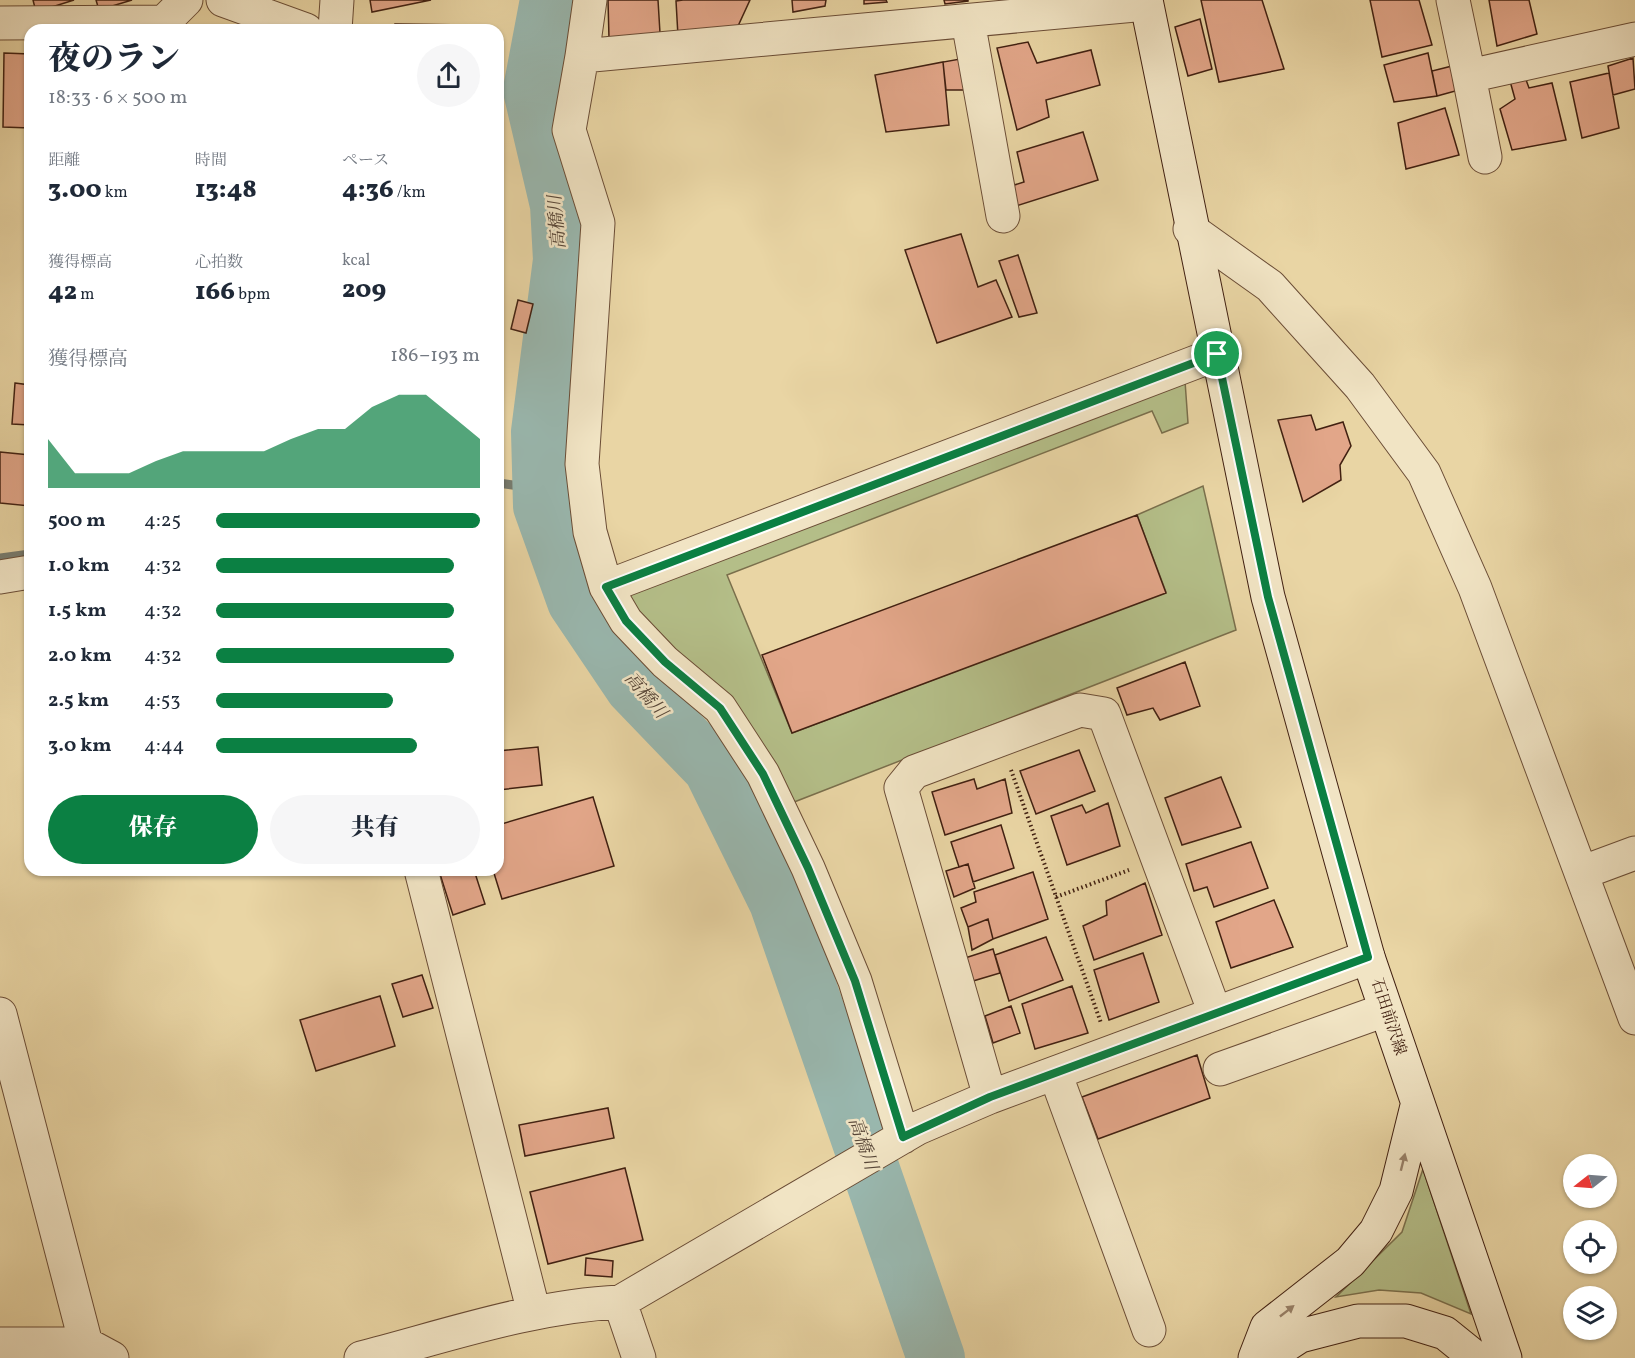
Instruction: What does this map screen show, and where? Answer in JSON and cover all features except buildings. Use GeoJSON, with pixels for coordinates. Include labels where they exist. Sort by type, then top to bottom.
{"type":"FeatureCollection","features":[{"type":"Feature","properties":{"kind":"street"},"geometry":{"type":"LineString","coordinates":[[0,23],[164,22],[186,0]]}},
{"type":"Feature","properties":{"kind":"street"},"geometry":{"type":"LineString","coordinates":[[223,0],[289,24]]}},
{"type":"Feature","properties":{"kind":"street"},"geometry":{"type":"LineString","coordinates":[[335,24],[337,0]]}},
{"type":"Feature","properties":{"kind":"street"},"geometry":{"type":"LineString","coordinates":[[590,0],[569,130],[598,222],[582,464],[590,532],[606,587],[634,629],[665,662],[720,708],[763,774],[808,868],[855,981],[903,1137]]}},
{"type":"Feature","properties":{"kind":"street"},"geometry":{"type":"LineString","coordinates":[[1453,0],[1485,157]]}},
{"type":"Feature","properties":{"kind":"street"},"geometry":{"type":"LineString","coordinates":[[582,56],[979,13],[1146,2]]}},
{"type":"Feature","properties":{"kind":"street","name":"石田前沢線"},"geometry":{"type":"LineString","coordinates":[[1146,2],[1190,229],[1268,597],[1368,957],[1505,1358]]}},
{"type":"Feature","properties":{"kind":"street"},"geometry":{"type":"LineString","coordinates":[[979,13],[1003,216]]}},
{"type":"Feature","properties":{"kind":"street"},"geometry":{"type":"LineString","coordinates":[[1469,76],[1635,39]]}},
{"type":"Feature","properties":{"kind":"street"},"geometry":{"type":"LineString","coordinates":[[1190,229],[1270,286],[1359,386],[1424,473],[1474,588],[1635,1018]]}},
{"type":"Feature","properties":{"kind":"street"},"geometry":{"type":"LineString","coordinates":[[606,587],[1217,354]]}},
{"type":"Feature","properties":{"kind":"street"},"geometry":{"type":"LineString","coordinates":[[0,577],[24,573]]}},
{"type":"Feature","properties":{"kind":"street"},"geometry":{"type":"LineString","coordinates":[[990,1097],[901,788],[914,772],[1080,710],[1104,714],[1215,1013]]}},
{"type":"Feature","properties":{"kind":"street"},"geometry":{"type":"LineString","coordinates":[[1581,873],[1635,853]]}},
{"type":"Feature","properties":{"kind":"street"},"geometry":{"type":"LineString","coordinates":[[423,876],[534,1313]]}},
{"type":"Feature","properties":{"kind":"street"},"geometry":{"type":"LineString","coordinates":[[361,1358],[534,1313],[587,1304],[620,1302],[903,1137],[990,1097],[1368,957]]}},
{"type":"Feature","properties":{"kind":"street"},"geometry":{"type":"LineString","coordinates":[[1220,1069],[1385,1010]]}},
{"type":"Feature","properties":{"kind":"street"},"geometry":{"type":"LineString","coordinates":[[0,1014],[99,1351],[0,1344]]}},
{"type":"Feature","properties":{"kind":"street"},"geometry":{"type":"LineString","coordinates":[[1055,1073],[1149,1330]]}},
{"type":"Feature","properties":{"kind":"street"},"geometry":{"type":"LineString","coordinates":[[1256,1358],[1267,1327],[1350,1262],[1376,1231],[1396,1191],[1418,1106]]}},
{"type":"Feature","properties":{"kind":"street"},"geometry":{"type":"LineString","coordinates":[[620,1302],[639,1358]]}},
{"type":"Feature","properties":{"kind":"street"},"geometry":{"type":"LineString","coordinates":[[1266,1358],[1300,1336],[1358,1321],[1406,1321],[1445,1333],[1476,1358]]}},
{"type":"Feature","properties":{"kind":"path"},"geometry":{"type":"LineString","coordinates":[[1001,740],[1111,1052]]}},
{"type":"Feature","properties":{"kind":"path"},"geometry":{"type":"LineString","coordinates":[[1056,897],[1158,860]]}},
{"type":"Feature","properties":{"kind":"green space"},"geometry":{"type":"Polygon","coordinates":[[[1185,381],[1188,423],[1162,433],[1152,411],[727,575],[792,733],[1166,592],[1137,515],[1203,486],[1236,630],[789,804],[682,656],[635,607],[629,595],[1185,381]]]}},
{"type":"Feature","properties":{"kind":"green space"},"geometry":{"type":"Polygon","coordinates":[[[1423,1169],[1471,1314],[1421,1293],[1379,1290],[1336,1297],[1402,1232],[1423,1169]]]}},
{"type":"Feature","properties":{"kind":"waterway","name":"高橋川"},"geometry":{"type":"LineString","coordinates":[[549,0],[532,90],[559,205],[562,260],[540,432],[542,506],[576,601],[634,687],[712,768],[778,902],[936,1358]]}},
{"type":"Feature","properties":{"kind":"waterway"},"geometry":{"type":"LineString","coordinates":[[504,484],[542,489]]}},
{"type":"Feature","properties":{"kind":"waterway"},"geometry":{"type":"LineString","coordinates":[[0,558],[24,555]]}},
{"type":"Feature","properties":{"kind":"route"},"geometry":{"type":"LineString","coordinates":[[1217,354],[1268,597],[1368,957],[990,1097],[918,1128],[903,1137],[855,981],[808,868],[763,774],[720,708],[665,662],[626,621],[606,587],[1217,354]]}}]}
